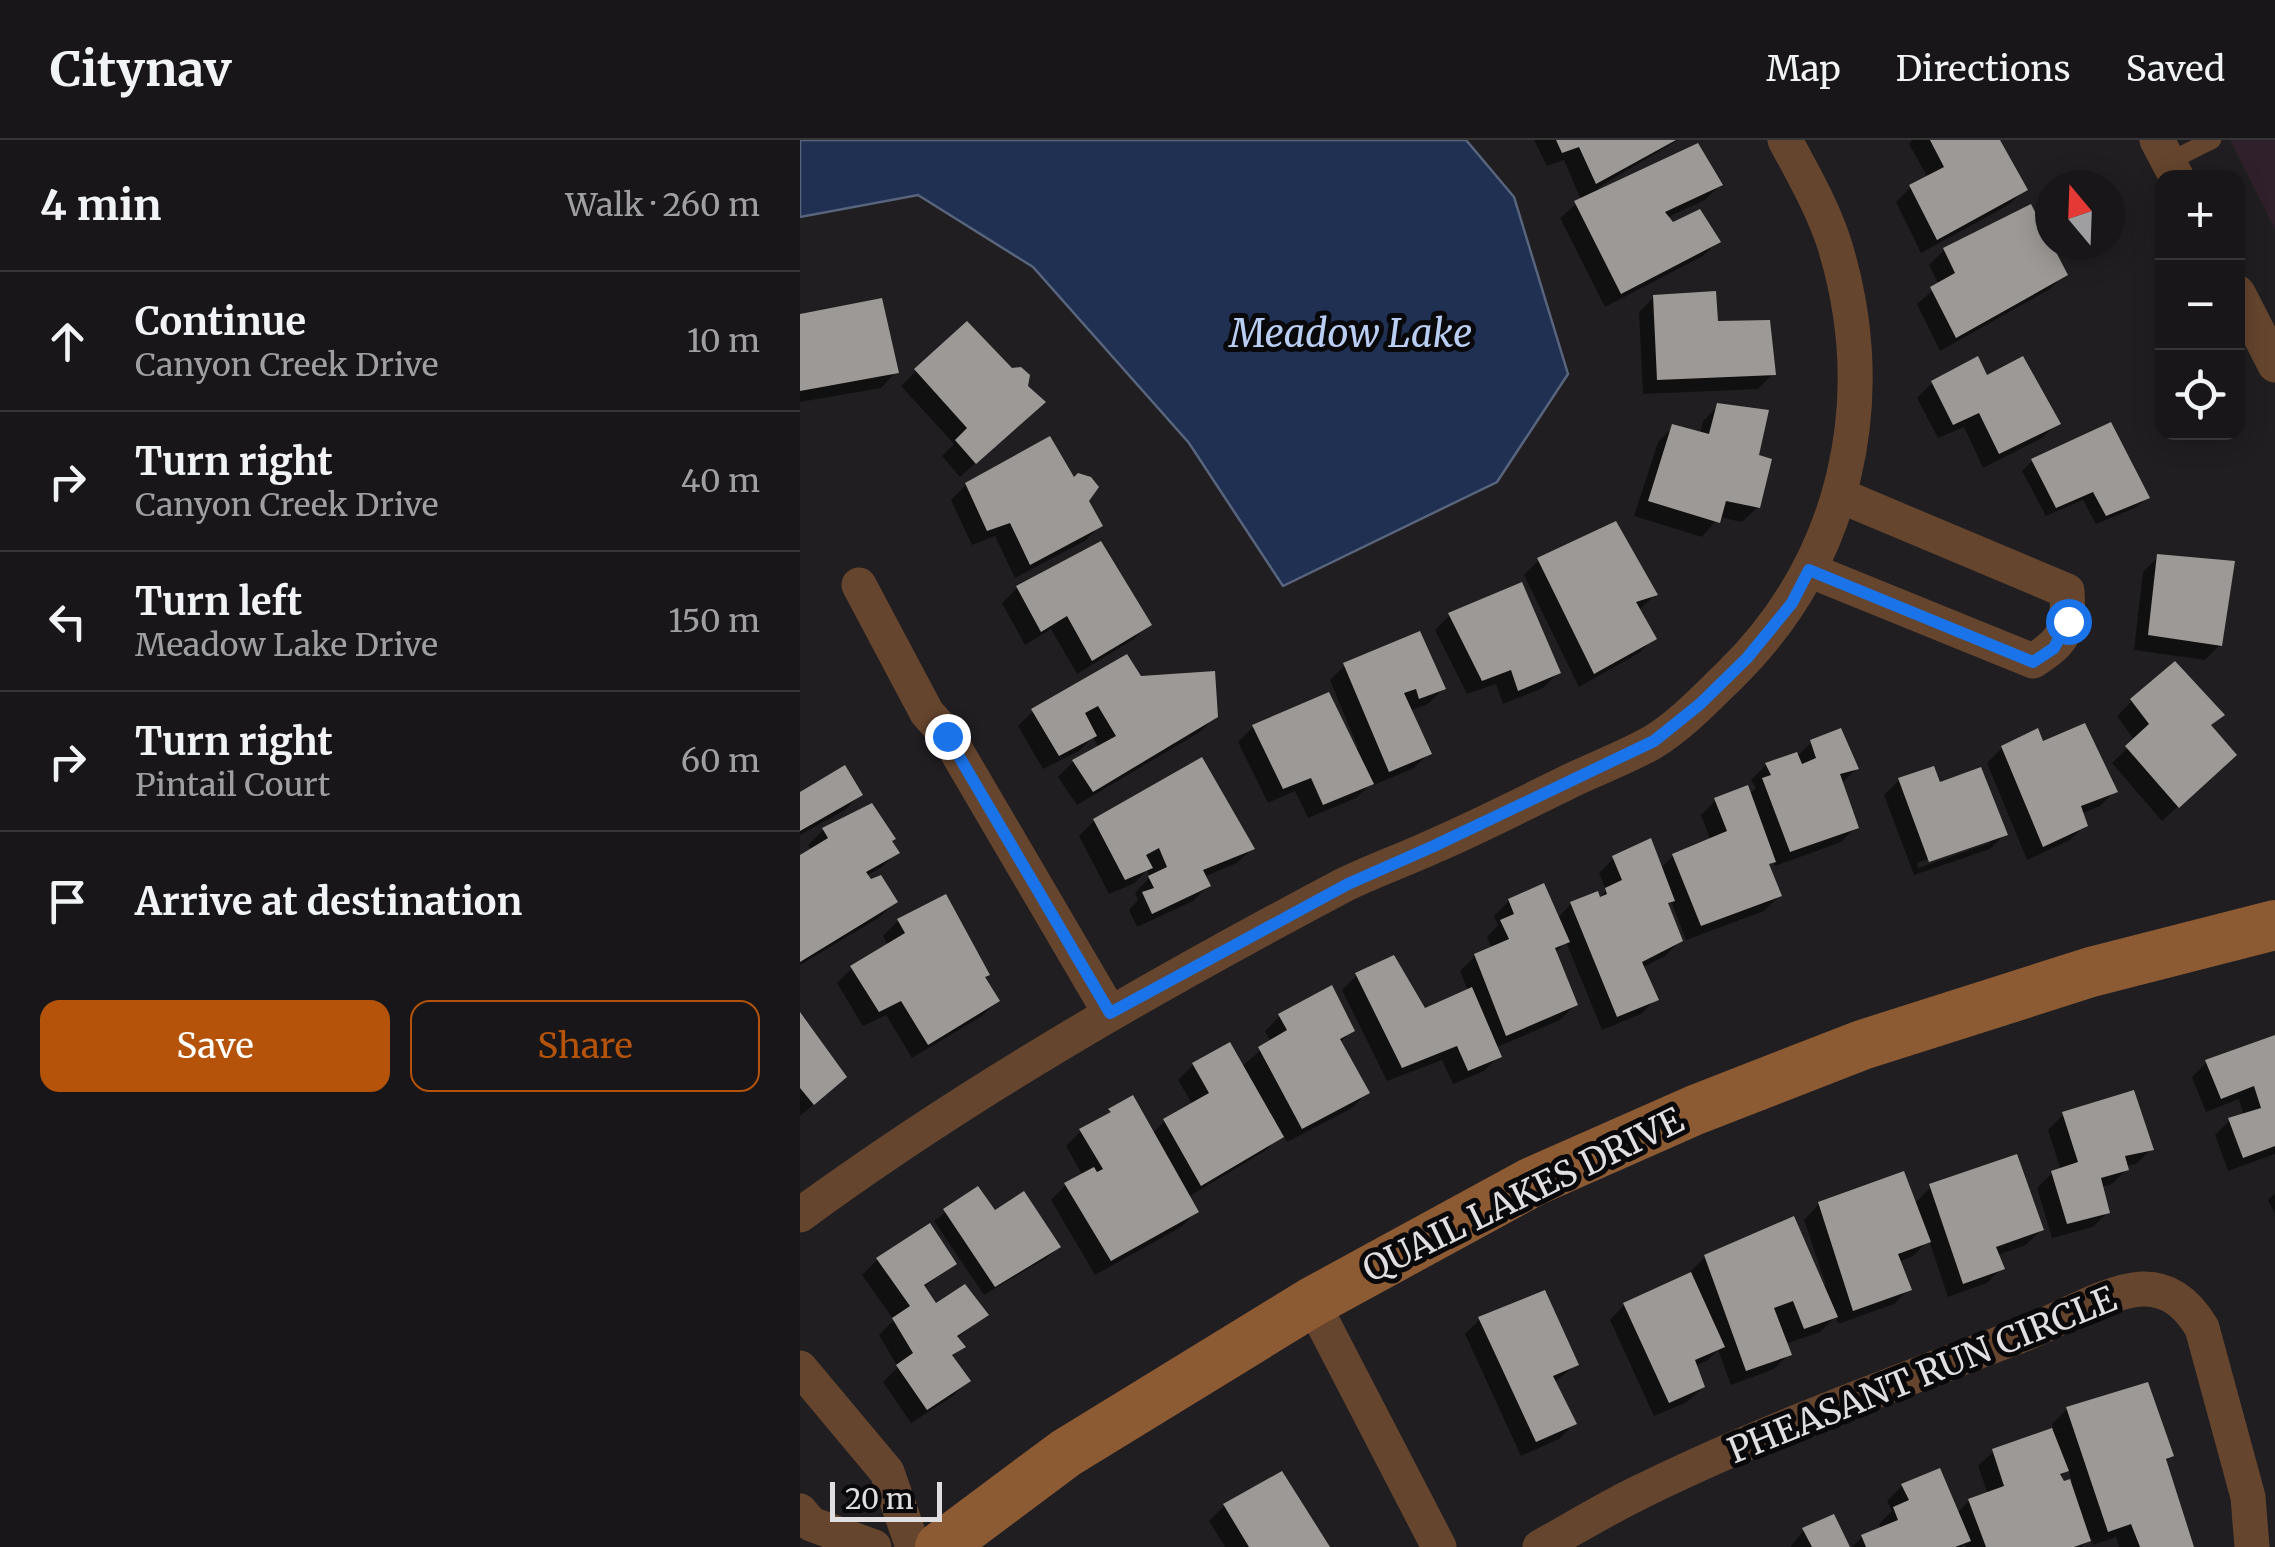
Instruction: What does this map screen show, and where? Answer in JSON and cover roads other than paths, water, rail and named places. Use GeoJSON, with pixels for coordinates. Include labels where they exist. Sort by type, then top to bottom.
{"type":"FeatureCollection","features":[{"type":"Feature","properties":{"kind":"main road","name":"QUAIL LAKES DRIVE"},"geometry":{"type":"LineString","coordinates":[[940,1547],[1066,1452],[1312,1302],[1532,1182],[1694,1110],[1862,1045],[2091,972],[2275,925]]}},
{"type":"Feature","properties":{"kind":"street"},"geometry":{"type":"LineString","coordinates":[[800,1216],[1000,1079],[1110,1013],[1348,884],[1654,741],[1700,704],[1747,658],[1792,603],[1809,570],[1847,473],[1852,427],[1853,340],[1846,291],[1822,212],[1785,140]]}},
{"type":"Feature","properties":{"kind":"street"},"geometry":{"type":"LineString","coordinates":[[2245,307],[2275,365]]}},
{"type":"Feature","properties":{"kind":"street"},"geometry":{"type":"LineString","coordinates":[[1809,570],[2033,662],[2054,648],[2064,634],[2068,621],[2067,591],[1840,494]]}},
{"type":"Feature","properties":{"kind":"street"},"geometry":{"type":"LineString","coordinates":[[858,585],[928,713],[947,736],[1110,1013]]}},
{"type":"Feature","properties":{"kind":"street","name":"PHEASANT RUN CIRCLE"},"geometry":{"type":"LineString","coordinates":[[1540,1547],[1634,1495],[1817,1413],[2051,1324],[2126,1291],[2147,1288],[2171,1294],[2191,1310],[2202,1328],[2248,1497],[2252,1547]]}},
{"type":"Feature","properties":{"kind":"street"},"geometry":{"type":"LineString","coordinates":[[1312,1302],[1439,1547]]}},
{"type":"Feature","properties":{"kind":"street"},"geometry":{"type":"LineString","coordinates":[[800,1368],[887,1472],[913,1547]]}},
{"type":"Feature","properties":{"kind":"street"},"geometry":{"type":"LineString","coordinates":[[800,1511],[811,1524],[874,1547]]}},
{"type":"Feature","properties":{"kind":"lane"},"geometry":{"type":"LineString","coordinates":[[2167,160],[2212,140]]}},
{"type":"Feature","properties":{"kind":"water","name":"Meadow Lake"},"geometry":{"type":"Polygon","coordinates":[[[800,140],[1466,140],[1514,197],[1568,374],[1497,482],[1283,586],[1189,443],[1033,267],[918,195],[800,217],[800,140]]]}}]}
